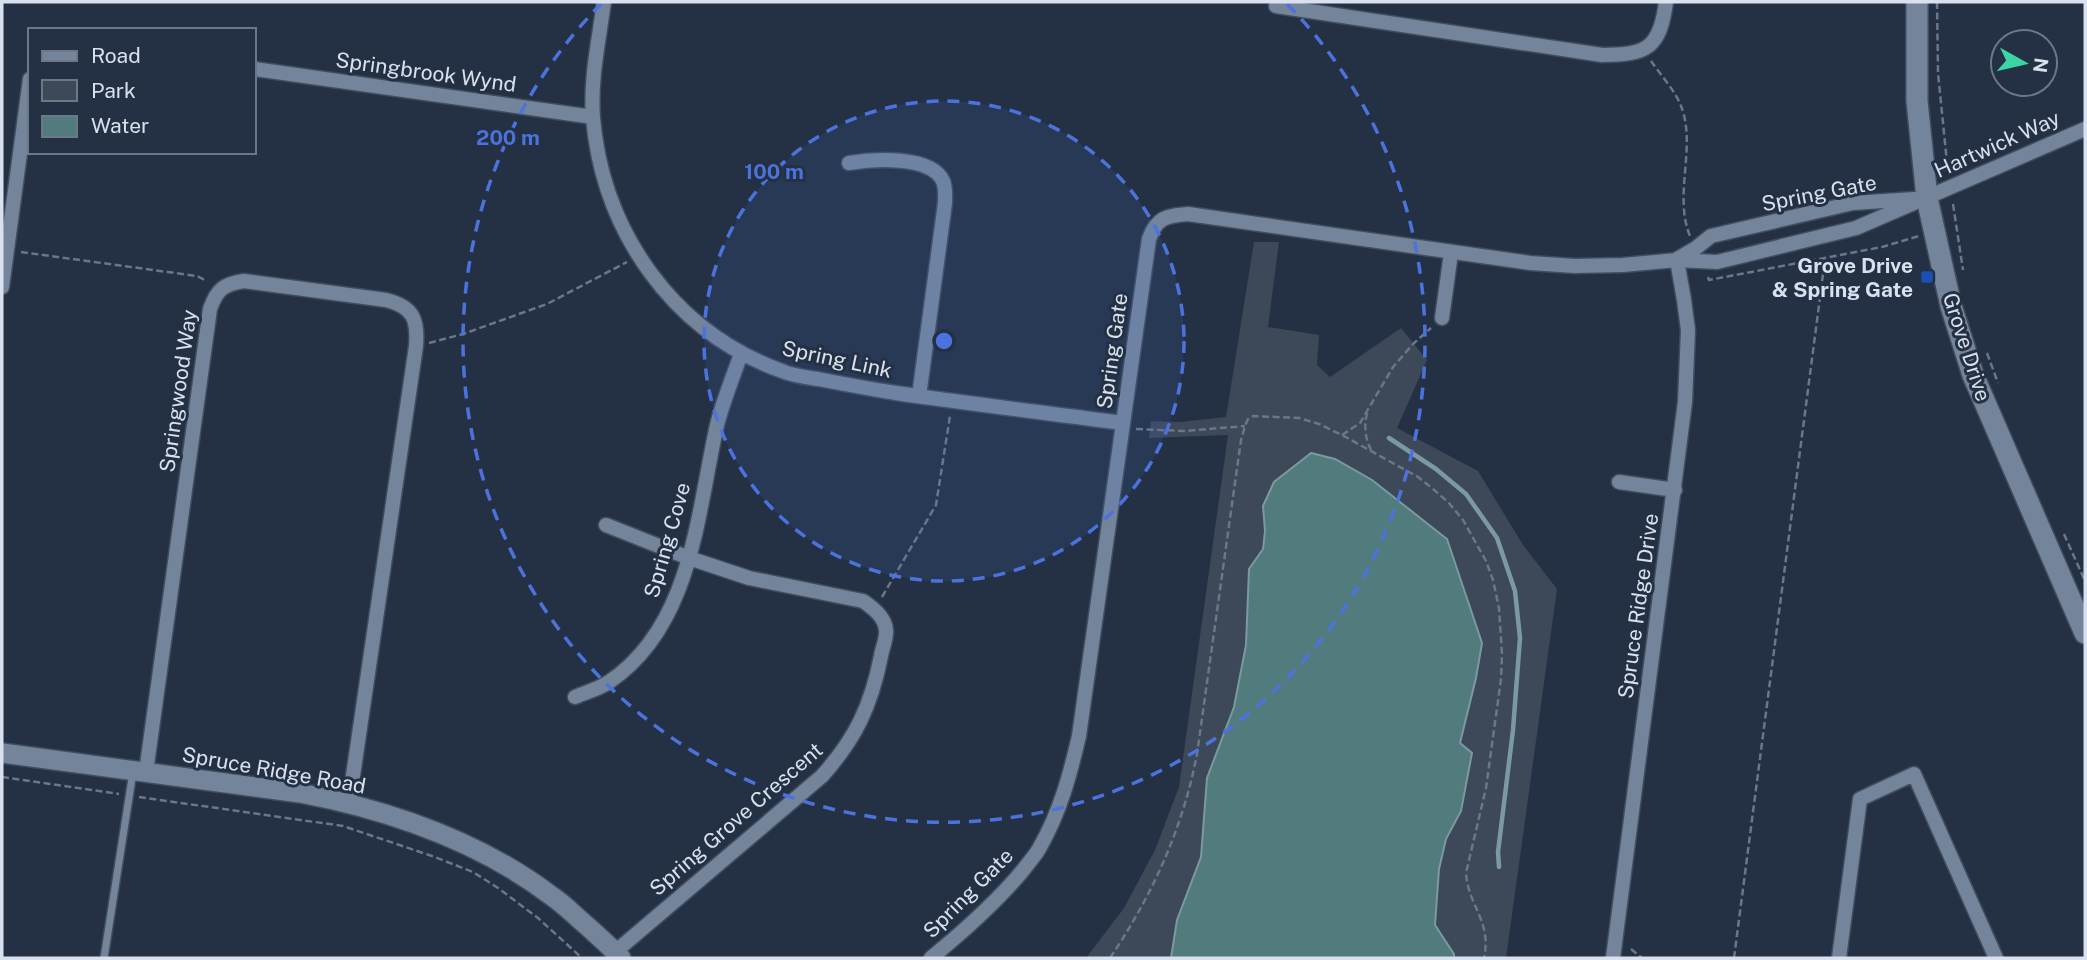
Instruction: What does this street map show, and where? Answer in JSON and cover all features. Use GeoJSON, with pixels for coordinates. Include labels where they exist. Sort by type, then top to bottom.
{"type":"FeatureCollection","features":[{"type":"Feature","properties":{"kind":"main road","name":"Grove Drive"},"geometry":{"type":"LineString","coordinates":[[1917,2],[1917,101],[1927,198],[1951,306],[1973,375],[2001,444],[2085,633]]}},
{"type":"Feature","properties":{"kind":"street","name":"Spring Link"},"geometry":{"type":"LineString","coordinates":[[604,2],[593,86],[593,117],[599,158],[622,225],[638,256],[683,311],[741,354],[784,373],[857,387],[1122,424]]}},
{"type":"Feature","properties":{"kind":"street"},"geometry":{"type":"LineString","coordinates":[[1276,6],[1602,55],[1622,55],[1644,51],[1656,38],[1666,2]]}},
{"type":"Feature","properties":{"kind":"street","name":"Springbrook Wynd"},"geometry":{"type":"LineString","coordinates":[[256,69],[593,117]]}},
{"type":"Feature","properties":{"kind":"street"},"geometry":{"type":"LineString","coordinates":[[2,287],[28,94]]}},
{"type":"Feature","properties":{"kind":"street","name":"Hartwick Way"},"geometry":{"type":"LineString","coordinates":[[1927,198],[2085,129]]}},
{"type":"Feature","properties":{"kind":"street"},"geometry":{"type":"LineString","coordinates":[[849,163],[882,159],[920,164],[932,169],[942,178],[946,189],[919,396]]}},
{"type":"Feature","properties":{"kind":"street","name":"Spring Gate"},"geometry":{"type":"LineString","coordinates":[[1699,255],[1711,236],[1853,203],[1927,198]]}},
{"type":"Feature","properties":{"kind":"street","name":"Spring Gate"},"geometry":{"type":"LineString","coordinates":[[931,958],[1010,886],[1039,850],[1059,810],[1070,776],[1079,736],[1149,239],[1161,219],[1188,214],[1451,253],[1575,267],[1677,260],[1699,255],[1717,262],[1856,228],[1927,198]]}},
{"type":"Feature","properties":{"kind":"street"},"geometry":{"type":"LineString","coordinates":[[1442,318],[1451,253]]}},
{"type":"Feature","properties":{"kind":"street","name":"Spruce Ridge Drive"},"geometry":{"type":"LineString","coordinates":[[1613,958],[1685,402],[1688,330],[1677,260]]}},
{"type":"Feature","properties":{"kind":"street","name":"Springwood Way"},"geometry":{"type":"LineString","coordinates":[[139,771],[214,297],[222,288],[244,281],[395,303],[405,307],[413,316],[417,328],[416,346],[349,803]]}},
{"type":"Feature","properties":{"kind":"street","name":"Spring Cove"},"geometry":{"type":"LineString","coordinates":[[575,697],[607,684],[632,664],[659,632],[678,596],[689,558],[718,422],[741,354]]}},
{"type":"Feature","properties":{"kind":"street"},"geometry":{"type":"LineString","coordinates":[[1619,482],[1675,490]]}},
{"type":"Feature","properties":{"kind":"street"},"geometry":{"type":"LineString","coordinates":[[606,525],[749,578],[800,590],[849,597],[874,608]]}},
{"type":"Feature","properties":{"kind":"street","name":"Spring Grove Crescent"},"geometry":{"type":"LineString","coordinates":[[618,955],[822,776],[842,753],[860,722],[876,682],[886,630],[882,618],[874,608]]}},
{"type":"Feature","properties":{"kind":"street","name":"Spruce Ridge Road"},"geometry":{"type":"LineString","coordinates":[[2,753],[300,793],[349,803],[442,835],[505,866],[554,897],[618,955]]}},
{"type":"Feature","properties":{"kind":"street"},"geometry":{"type":"LineString","coordinates":[[1839,958],[1860,799],[1914,774],[1996,958]]}},
{"type":"Feature","properties":{"kind":"lane"},"geometry":{"type":"LineString","coordinates":[[104,958],[129,795],[139,771]]}},
{"type":"Feature","properties":{"kind":"path"},"geometry":{"type":"LineString","coordinates":[[1937,2],[1938,73],[1950,186],[1964,275]]}},
{"type":"Feature","properties":{"kind":"path"},"geometry":{"type":"LineString","coordinates":[[1644,51],[1681,105],[1686,128],[1683,197],[1687,228],[1709,280],[1882,247],[1902,239],[1934,232]]}},
{"type":"Feature","properties":{"kind":"path"},"geometry":{"type":"LineString","coordinates":[[7,251],[197,276],[222,288]]}},
{"type":"Feature","properties":{"kind":"path"},"geometry":{"type":"LineString","coordinates":[[416,346],[463,334],[547,304],[638,256]]}},
{"type":"Feature","properties":{"kind":"path"},"geometry":{"type":"LineString","coordinates":[[1734,958],[1825,259]]}},
{"type":"Feature","properties":{"kind":"path"},"geometry":{"type":"LineString","coordinates":[[1342,435],[1360,423],[1394,367],[1414,343],[1442,318]]}},
{"type":"Feature","properties":{"kind":"path"},"geometry":{"type":"LineString","coordinates":[[1986,351],[2000,388]]}},
{"type":"Feature","properties":{"kind":"path"},"geometry":{"type":"LineString","coordinates":[[874,608],[893,582],[936,505],[952,400]]}},
{"type":"Feature","properties":{"kind":"path"},"geometry":{"type":"LineString","coordinates":[[1368,410],[1365,424],[1371,450]]}},
{"type":"Feature","properties":{"kind":"path"},"geometry":{"type":"LineString","coordinates":[[1110,958],[1143,907],[1159,876],[1192,785],[1245,426],[1253,416],[1282,416],[1319,424],[1418,477],[1449,503],[1475,539],[1486,561],[1493,580],[1501,627],[1501,679],[1486,788],[1466,873],[1470,892],[1485,927],[1487,938],[1484,958]]}},
{"type":"Feature","properties":{"kind":"path"},"geometry":{"type":"LineString","coordinates":[[1122,424],[1137,429],[1162,431],[1245,426]]}},
{"type":"Feature","properties":{"kind":"path"},"geometry":{"type":"LineString","coordinates":[[2063,532],[2085,581]]}},
{"type":"Feature","properties":{"kind":"path"},"geometry":{"type":"LineString","coordinates":[[2,777],[343,826],[473,872],[537,918],[582,958]]}},
{"type":"Feature","properties":{"kind":"green space"},"geometry":{"type":"Polygon","coordinates":[[[1254,242],[1279,242],[1268,327],[1319,335],[1317,365],[1330,377],[1401,328],[1427,360],[1397,428],[1478,471],[1523,545],[1557,589],[1506,958],[1086,958],[1124,908],[1155,850],[1179,787],[1228,435],[1149,438],[1151,421],[1180,422],[1226,417],[1254,242]]]}},
{"type":"Feature","properties":{"kind":"water"},"geometry":{"type":"Polygon","coordinates":[[[1311,453],[1335,459],[1372,480],[1447,539],[1482,643],[1460,743],[1472,753],[1461,811],[1446,839],[1439,869],[1435,925],[1454,958],[1171,958],[1177,920],[1201,857],[1207,778],[1234,707],[1246,645],[1249,569],[1263,549],[1263,506],[1274,482],[1311,453]]]}},
{"type":"Feature","properties":{"kind":"waterway"},"geometry":{"type":"LineString","coordinates":[[1389,438],[1436,469],[1466,494],[1497,538],[1515,591],[1520,638],[1513,730],[1498,852],[1499,867]]}},
{"type":"Feature","properties":{"kind":"place","name":"Grove Drive & Spring Gate"},"geometry":{"type":"Point","coordinates":[1927,277]}}]}
